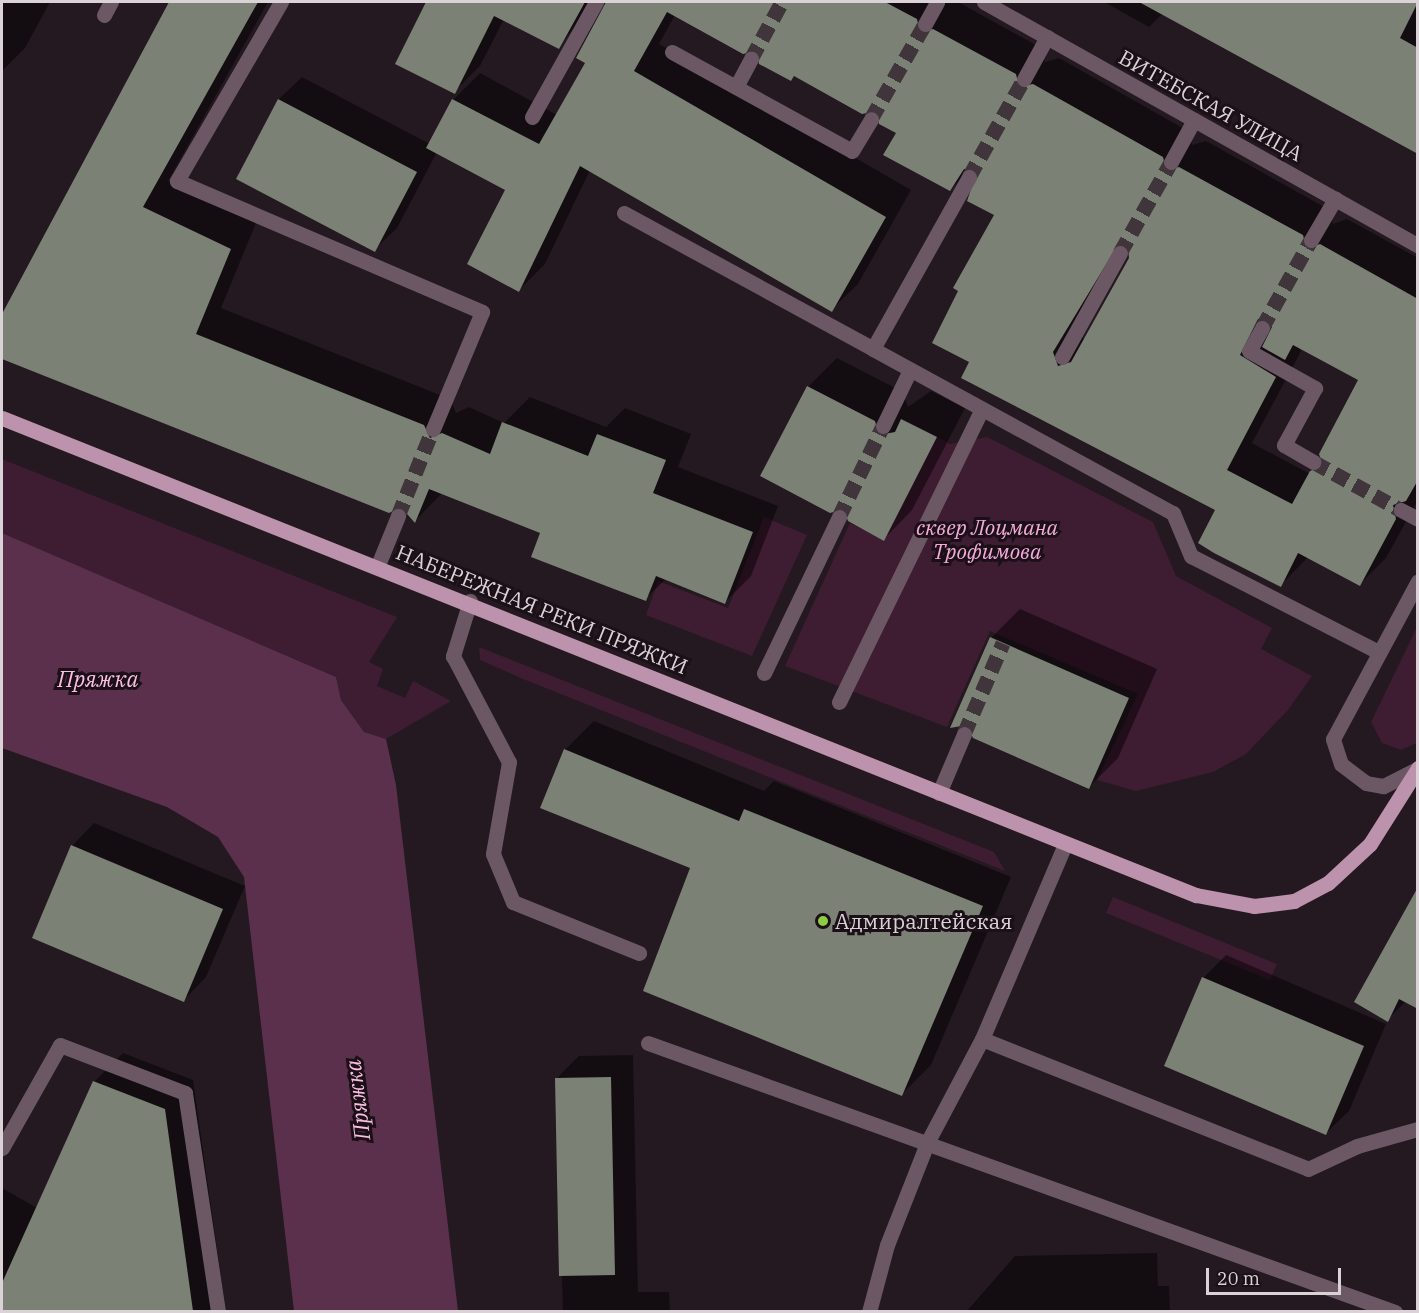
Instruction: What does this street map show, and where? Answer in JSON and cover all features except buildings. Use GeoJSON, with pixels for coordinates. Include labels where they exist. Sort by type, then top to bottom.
{"type":"FeatureCollection","features":[{"type":"Feature","properties":{"kind":"main road","name":"НАБЕРЕЖНАЯ РЕКИ ПРЯЖКИ"},"geometry":{"type":"LineString","coordinates":[[2,418],[470,601],[939,793],[1196,895],[1254,906],[1294,901],[1328,883],[1370,844],[1417,769]]}},
{"type":"Feature","properties":{"kind":"street"},"geometry":{"type":"LineString","coordinates":[[281,2],[177,181],[482,312],[433,429]]}},
{"type":"Feature","properties":{"kind":"street"},"geometry":{"type":"LineString","coordinates":[[532,117],[596,2]]}},
{"type":"Feature","properties":{"kind":"street"},"geometry":{"type":"LineString","coordinates":[[925,24],[937,2]]}},
{"type":"Feature","properties":{"kind":"street","name":"ВИТЕБСКАЯ УЛИЦА"},"geometry":{"type":"LineString","coordinates":[[989,3],[1418,246]]}},
{"type":"Feature","properties":{"kind":"street"},"geometry":{"type":"LineString","coordinates":[[1024,79],[1047,37]]}},
{"type":"Feature","properties":{"kind":"street"},"geometry":{"type":"LineString","coordinates":[[672,52],[852,152],[871,119]]}},
{"type":"Feature","properties":{"kind":"street"},"geometry":{"type":"LineString","coordinates":[[736,87],[751,59]]}},
{"type":"Feature","properties":{"kind":"street"},"geometry":{"type":"LineString","coordinates":[[1171,162],[1194,120]]}},
{"type":"Feature","properties":{"kind":"street"},"geometry":{"type":"LineString","coordinates":[[873,349],[969,177]]}},
{"type":"Feature","properties":{"kind":"street"},"geometry":{"type":"LineString","coordinates":[[1311,240],[1335,199]]}},
{"type":"Feature","properties":{"kind":"street"},"geometry":{"type":"LineString","coordinates":[[624,213],[1173,513],[1191,556],[1379,652]]}},
{"type":"Feature","properties":{"kind":"street"},"geometry":{"type":"LineString","coordinates":[[1062,357],[1120,253]]}},
{"type":"Feature","properties":{"kind":"street"},"geometry":{"type":"LineString","coordinates":[[1262,328],[1249,351],[1315,388],[1284,445],[1314,462]]}},
{"type":"Feature","properties":{"kind":"street"},"geometry":{"type":"LineString","coordinates":[[883,426],[910,370]]}},
{"type":"Feature","properties":{"kind":"street"},"geometry":{"type":"LineString","coordinates":[[839,702],[982,409]]}},
{"type":"Feature","properties":{"kind":"street"},"geometry":{"type":"LineString","coordinates":[[1401,510],[1418,519]]}},
{"type":"Feature","properties":{"kind":"street"},"geometry":{"type":"LineString","coordinates":[[378,565],[398,516]]}},
{"type":"Feature","properties":{"kind":"street"},"geometry":{"type":"LineString","coordinates":[[764,673],[839,517]]}},
{"type":"Feature","properties":{"kind":"street"},"geometry":{"type":"LineString","coordinates":[[1417,769],[1383,786],[1366,783],[1341,765],[1334,752],[1339,724],[1418,581]]}},
{"type":"Feature","properties":{"kind":"street"},"geometry":{"type":"LineString","coordinates":[[470,601],[453,656],[509,762],[492,854],[513,902],[639,953]]}},
{"type":"Feature","properties":{"kind":"street"},"geometry":{"type":"LineString","coordinates":[[939,793],[964,734]]}},
{"type":"Feature","properties":{"kind":"street"},"geometry":{"type":"LineString","coordinates":[[869,1311],[887,1245],[928,1141],[982,1039],[1065,844]]}},
{"type":"Feature","properties":{"kind":"street"},"geometry":{"type":"LineString","coordinates":[[982,1039],[1308,1169],[1357,1146],[1418,1129]]}},
{"type":"Feature","properties":{"kind":"street"},"geometry":{"type":"LineString","coordinates":[[648,1043],[928,1141],[1395,1311]]}},
{"type":"Feature","properties":{"kind":"street"},"geometry":{"type":"LineString","coordinates":[[2,1148],[60,1045],[185,1092],[218,1311]]}},
{"type":"Feature","properties":{"kind":"green space","name":"сквер Лоцмана Трофимова"},"geometry":{"type":"Polygon","coordinates":[[[937,437],[950,444],[987,437],[1153,522],[1176,576],[1272,628],[1261,649],[1312,676],[1288,710],[1246,754],[1213,772],[1136,791],[1097,780],[1138,694],[990,631],[947,727],[785,666],[850,523],[884,540],[937,437]]]}},
{"type":"Feature","properties":{"kind":"green space"},"geometry":{"type":"Polygon","coordinates":[[[2,459],[397,617],[369,662],[383,669],[377,686],[405,698],[413,681],[451,701],[386,739],[364,732],[341,700],[336,677],[2,533],[2,459]]]}},
{"type":"Feature","properties":{"kind":"green space"},"geometry":{"type":"Polygon","coordinates":[[[764,517],[807,535],[752,656],[646,615],[658,581],[728,608],[764,517]]]}},
{"type":"Feature","properties":{"kind":"green space"},"geometry":{"type":"Polygon","coordinates":[[[1417,627],[1417,743],[1401,750],[1382,743],[1371,722],[1417,627]]]}},
{"type":"Feature","properties":{"kind":"green space"},"geometry":{"type":"Polygon","coordinates":[[[479,647],[994,852],[1005,871],[523,679],[480,660],[479,647]]]}},
{"type":"Feature","properties":{"kind":"green space"},"geometry":{"type":"Polygon","coordinates":[[[1113,897],[1277,964],[1270,980],[1106,913],[1113,897]]]}},
{"type":"Feature","properties":{"kind":"water","name":"Пряжка"},"geometry":{"type":"Polygon","coordinates":[[[2,533],[336,677],[341,700],[364,732],[386,739],[396,785],[458,1311],[294,1311],[244,877],[218,837],[167,807],[2,748],[2,533]]]}},
{"type":"Feature","properties":{"kind":"tunnel"},"geometry":{"type":"LineString","coordinates":[[751,59],[782,2]]}},
{"type":"Feature","properties":{"kind":"tunnel"},"geometry":{"type":"LineString","coordinates":[[871,119],[925,24]]}},
{"type":"Feature","properties":{"kind":"tunnel"},"geometry":{"type":"LineString","coordinates":[[969,177],[1024,79]]}},
{"type":"Feature","properties":{"kind":"tunnel"},"geometry":{"type":"LineString","coordinates":[[1120,253],[1171,162]]}},
{"type":"Feature","properties":{"kind":"tunnel"},"geometry":{"type":"LineString","coordinates":[[1262,328],[1311,240]]}},
{"type":"Feature","properties":{"kind":"tunnel"},"geometry":{"type":"LineString","coordinates":[[839,517],[883,426]]}},
{"type":"Feature","properties":{"kind":"tunnel"},"geometry":{"type":"LineString","coordinates":[[398,516],[433,429]]}},
{"type":"Feature","properties":{"kind":"tunnel"},"geometry":{"type":"LineString","coordinates":[[1314,462],[1401,510]]}},
{"type":"Feature","properties":{"kind":"tunnel"},"geometry":{"type":"LineString","coordinates":[[964,734],[1003,643]]}},
{"type":"Feature","properties":{"kind":"place","name":"Адмиралтейская"},"geometry":{"type":"Point","coordinates":[823,921]}}]}
